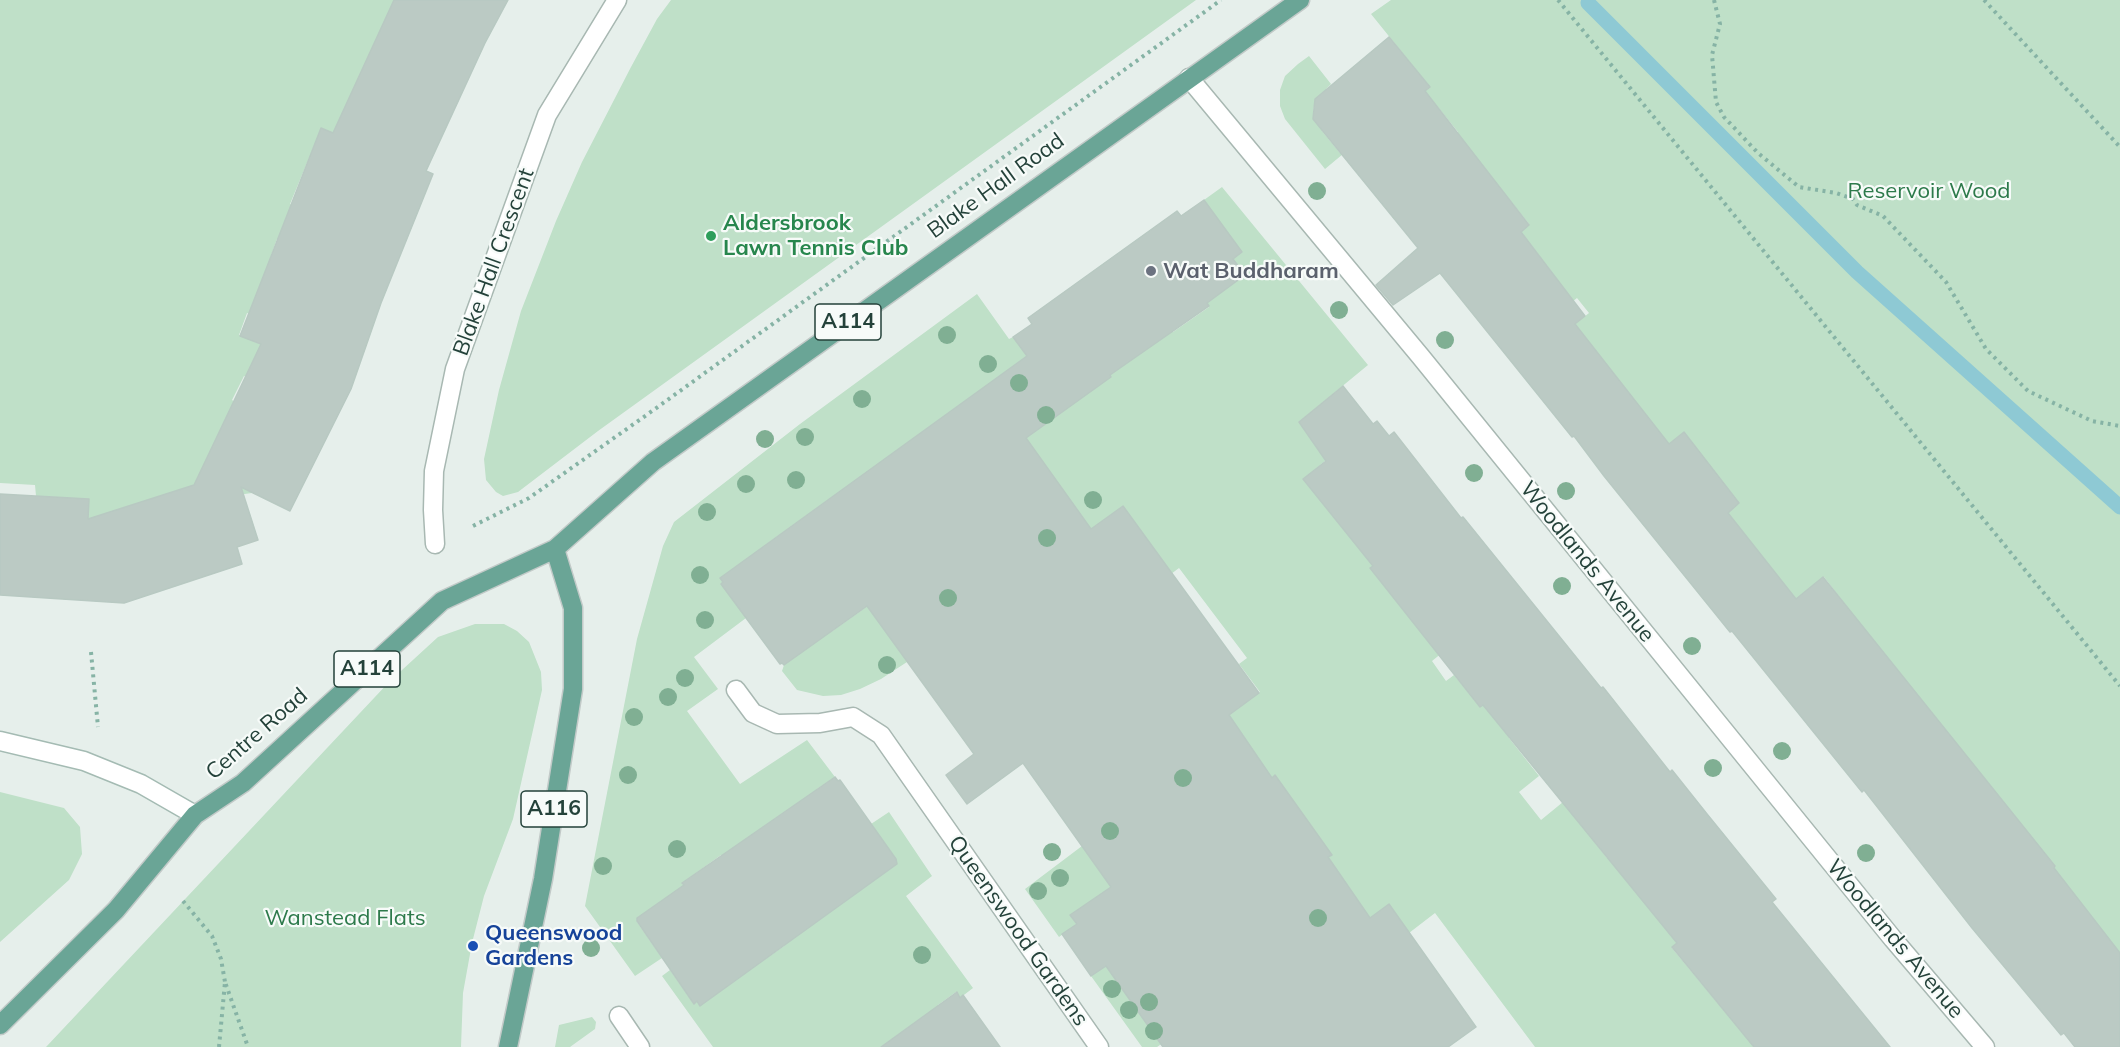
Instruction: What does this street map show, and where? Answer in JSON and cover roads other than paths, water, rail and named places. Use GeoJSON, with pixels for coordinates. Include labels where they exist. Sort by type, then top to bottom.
{"type":"FeatureCollection","features":[{"type":"Feature","properties":{"kind":"main road","name":"Blake Hall Road"},"geometry":{"type":"LineString","coordinates":[[555,549],[654,462],[1300,0]]}},
{"type":"Feature","properties":{"kind":"main road","name":"Centre Road"},"geometry":{"type":"LineString","coordinates":[[0,1025],[116,909],[195,815],[243,783],[442,601],[555,549]]}},
{"type":"Feature","properties":{"kind":"main road","name":"A116"},"geometry":{"type":"LineString","coordinates":[[508,1047],[543,879],[573,689],[573,608],[555,549]]}},
{"type":"Feature","properties":{"kind":"street","name":"Blake Hall Crescent"},"geometry":{"type":"LineString","coordinates":[[435,544],[434,471],[455,369],[547,115],[617,0]]}},
{"type":"Feature","properties":{"kind":"street","name":"Woodlands Avenue"},"geometry":{"type":"LineString","coordinates":[[1189,78],[1413,348],[1886,930],[1985,1047]]}},
{"type":"Feature","properties":{"kind":"street","name":"Queenswood Gardens"},"geometry":{"type":"LineString","coordinates":[[736,690],[753,712],[777,724],[820,723],[853,717],[881,735],[1099,1047]]}},
{"type":"Feature","properties":{"kind":"street"},"geometry":{"type":"LineString","coordinates":[[0,741],[84,761],[141,784],[195,815]]}},
{"type":"Feature","properties":{"kind":"street"},"geometry":{"type":"LineString","coordinates":[[619,1016],[640,1047]]}},
{"type":"Feature","properties":{"kind":"waterway"},"geometry":{"type":"LineString","coordinates":[[1588,3],[1857,272],[2120,507]]}},
{"type":"Feature","properties":{"kind":"place","name":"Aldersbrook Lawn Tennis Club"},"geometry":{"type":"Point","coordinates":[711,236]}},
{"type":"Feature","properties":{"kind":"place","name":"Wat Buddharam"},"geometry":{"type":"Point","coordinates":[1151,271]}},
{"type":"Feature","properties":{"kind":"place","name":"Queenswood Gardens"},"geometry":{"type":"Point","coordinates":[473,946]}},
{"type":"Feature","properties":{"kind":"park label","name":"Reservoir Wood"},"geometry":{"type":"Point","coordinates":[1929,191]}},
{"type":"Feature","properties":{"kind":"park label","name":"Wanstead Flats"},"geometry":{"type":"Point","coordinates":[345,918]}}]}
